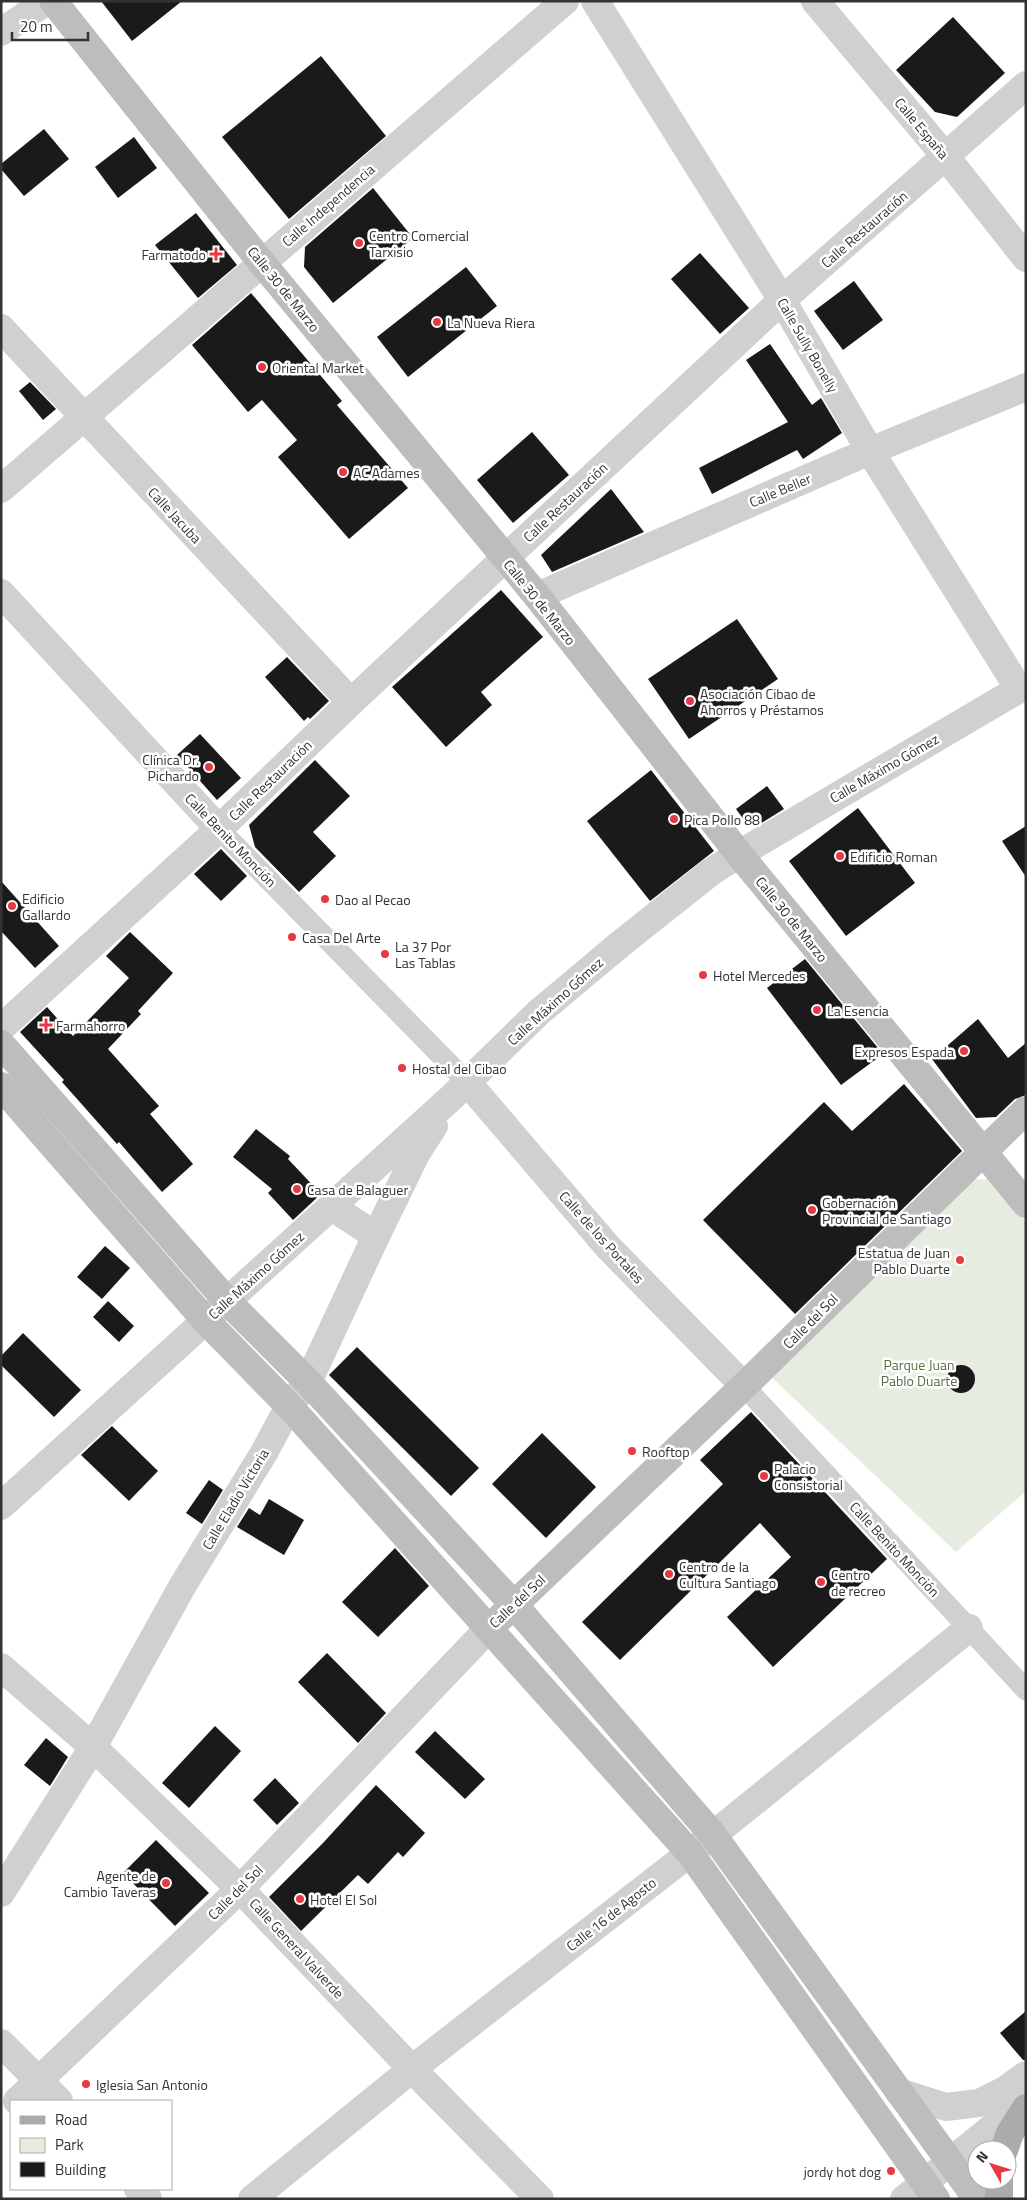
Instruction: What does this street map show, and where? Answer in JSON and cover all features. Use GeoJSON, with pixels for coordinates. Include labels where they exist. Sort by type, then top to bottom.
{"type":"FeatureCollection","features":[{"type":"Feature","properties":{"kind":"main road","name":"Calle 30 de Marzo"},"geometry":{"type":"LineString","coordinates":[[53,1],[262,263],[536,596],[738,854],[1026,1204]]}},
{"type":"Feature","properties":{"kind":"main road"},"geometry":{"type":"LineString","coordinates":[[1,1044],[228,1302],[308,1382],[514,1605],[714,1835],[976,2199]]}},
{"type":"Feature","properties":{"kind":"main road"},"geometry":{"type":"LineString","coordinates":[[1,1086],[206,1320],[290,1406],[690,1853],[921,2193]]}},
{"type":"Feature","properties":{"kind":"main road","name":"Calle del Sol"},"geometry":{"type":"LineString","coordinates":[[489,1628],[744,1386],[1026,1110]]}},
{"type":"Feature","properties":{"kind":"main road"},"geometry":{"type":"LineString","coordinates":[[1008,2140],[1026,2108]]}},
{"type":"Feature","properties":{"kind":"street"},"geometry":{"type":"LineString","coordinates":[[1,32],[47,1]]}},
{"type":"Feature","properties":{"kind":"street","name":"Calle Independencia"},"geometry":{"type":"LineString","coordinates":[[1,489],[565,1]]}},
{"type":"Feature","properties":{"kind":"street","name":"Calle Sully Bonelly"},"geometry":{"type":"LineString","coordinates":[[595,1],[782,300],[870,451],[1022,687]]}},
{"type":"Feature","properties":{"kind":"street","name":"Calle España"},"geometry":{"type":"LineString","coordinates":[[815,1],[946,157],[1026,258]]}},
{"type":"Feature","properties":{"kind":"street","name":"Calle Restauración"},"geometry":{"type":"LineString","coordinates":[[1,1028],[219,829],[351,702],[782,300],[1026,85]]}},
{"type":"Feature","properties":{"kind":"street","name":"Calle Jacuba"},"geometry":{"type":"LineString","coordinates":[[1,328],[216,560],[351,702]]}},
{"type":"Feature","properties":{"kind":"street","name":"Calle Beller"},"geometry":{"type":"LineString","coordinates":[[536,596],[870,451],[1026,387]]}},
{"type":"Feature","properties":{"kind":"street","name":"Calle Benito Monción"},"geometry":{"type":"LineString","coordinates":[[5,604],[219,829],[460,1089]]}},
{"type":"Feature","properties":{"kind":"street","name":"Calle Máximo Gómez"},"geometry":{"type":"LineString","coordinates":[[1,1506],[332,1207],[460,1089],[538,1013],[618,945],[711,872],[738,854],[1022,687]]}},
{"type":"Feature","properties":{"kind":"street","name":"Calle Eladio Victoria"},"geometry":{"type":"LineString","coordinates":[[1,1893],[93,1747],[183,1585],[265,1451],[290,1406],[308,1382],[416,1154],[460,1089]]}},
{"type":"Feature","properties":{"kind":"street","name":"Calle de los Portales"},"geometry":{"type":"LineString","coordinates":[[460,1089],[608,1247],[744,1386]]}},
{"type":"Feature","properties":{"kind":"street"},"geometry":{"type":"LineString","coordinates":[[332,1207],[376,1236]]}},
{"type":"Feature","properties":{"kind":"street","name":"Calle Benito Monción"},"geometry":{"type":"LineString","coordinates":[[744,1386],[1026,1690]]}},
{"type":"Feature","properties":{"kind":"street","name":"Calle del Sol"},"geometry":{"type":"LineString","coordinates":[[19,2100],[240,1888],[489,1628]]}},
{"type":"Feature","properties":{"kind":"street","name":"Calle 16 de Agosto"},"geometry":{"type":"LineString","coordinates":[[252,2199],[412,2069],[714,1835],[969,1628]]}},
{"type":"Feature","properties":{"kind":"street","name":"Calle General Valverde"},"geometry":{"type":"LineString","coordinates":[[1,1667],[93,1747],[240,1888],[412,2069],[540,2199]]}},
{"type":"Feature","properties":{"kind":"street"},"geometry":{"type":"LineString","coordinates":[[1,2043],[58,2100]]}},
{"type":"Feature","properties":{"kind":"street"},"geometry":{"type":"LineString","coordinates":[[899,2092],[946,2107],[979,2103],[1005,2090],[1026,2075]]}},
{"type":"Feature","properties":{"kind":"street"},"geometry":{"type":"LineString","coordinates":[[921,2193],[948,2162],[1026,2100]]}},
{"type":"Feature","properties":{"kind":"street"},"geometry":{"type":"LineString","coordinates":[[139,2190],[148,2199]]}},
{"type":"Feature","properties":{"kind":"green space","name":"Parque Juan Pablo Duarte"},"geometry":{"type":"Polygon","coordinates":[[[989,1179],[1026,1222],[1026,1491],[956,1552],[767,1373],[963,1180],[989,1179]]]}},
{"type":"Feature","properties":{"kind":"building"},"geometry":{"type":"Polygon","coordinates":[[[101,1],[182,1],[132,41],[101,1]]]}},
{"type":"Feature","properties":{"kind":"building"},"geometry":{"type":"Polygon","coordinates":[[[953,17],[1005,73],[957,117],[935,112],[896,70],[953,17]]]}},
{"type":"Feature","properties":{"kind":"building"},"geometry":{"type":"Polygon","coordinates":[[[321,56],[386,136],[289,219],[222,137],[321,56]]]}},
{"type":"Feature","properties":{"kind":"building"},"geometry":{"type":"Polygon","coordinates":[[[44,129],[69,159],[24,196],[1,169],[1,164],[44,129]]]}},
{"type":"Feature","properties":{"kind":"building"},"geometry":{"type":"Polygon","coordinates":[[[134,137],[157,168],[118,198],[95,167],[134,137]]]}},
{"type":"Feature","properties":{"kind":"building","name":"Centro Comercial Tarxisio"},"geometry":{"type":"Polygon","coordinates":[[[373,188],[413,238],[333,303],[304,267],[305,247],[373,188]]]}},
{"type":"Feature","properties":{"kind":"building"},"geometry":{"type":"Polygon","coordinates":[[[196,213],[237,265],[198,298],[155,245],[196,213]]]}},
{"type":"Feature","properties":{"kind":"building"},"geometry":{"type":"Polygon","coordinates":[[[700,253],[749,308],[720,334],[671,279],[700,253]]]}},
{"type":"Feature","properties":{"kind":"building","name":"La Nueva Riera"},"geometry":{"type":"Polygon","coordinates":[[[466,267],[497,306],[408,377],[377,337],[466,267]]]}},
{"type":"Feature","properties":{"kind":"building"},"geometry":{"type":"Polygon","coordinates":[[[854,281],[883,320],[843,350],[814,311],[854,281]]]}},
{"type":"Feature","properties":{"kind":"building"},"geometry":{"type":"Polygon","coordinates":[[[251,293],[342,401],[337,405],[408,488],[349,539],[278,457],[297,440],[262,400],[248,412],[192,345],[251,293]]]}},
{"type":"Feature","properties":{"kind":"building"},"geometry":{"type":"Polygon","coordinates":[[[770,344],[812,405],[821,398],[842,433],[803,459],[797,450],[712,494],[699,468],[788,422],[746,360],[770,344]]]}},
{"type":"Feature","properties":{"kind":"building"},"geometry":{"type":"Polygon","coordinates":[[[30,382],[56,409],[43,420],[19,391],[30,382]]]}},
{"type":"Feature","properties":{"kind":"building"},"geometry":{"type":"Polygon","coordinates":[[[532,432],[569,475],[513,523],[477,480],[532,432]]]}},
{"type":"Feature","properties":{"kind":"building"},"geometry":{"type":"Polygon","coordinates":[[[611,489],[644,532],[552,572],[541,555],[611,489]]]}},
{"type":"Feature","properties":{"kind":"building"},"geometry":{"type":"Polygon","coordinates":[[[501,590],[543,637],[481,692],[492,705],[446,747],[392,687],[501,590]]]}},
{"type":"Feature","properties":{"kind":"building"},"geometry":{"type":"Polygon","coordinates":[[[737,619],[778,679],[689,739],[648,679],[737,619]]]}},
{"type":"Feature","properties":{"kind":"building"},"geometry":{"type":"Polygon","coordinates":[[[287,657],[329,701],[310,719],[308,717],[304,721],[265,677],[287,657]]]}},
{"type":"Feature","properties":{"kind":"building","name":"Clínica Dr. Pichardo"},"geometry":{"type":"Polygon","coordinates":[[[200,734],[241,778],[217,800],[177,755],[200,734]]]}},
{"type":"Feature","properties":{"kind":"building"},"geometry":{"type":"Polygon","coordinates":[[[315,760],[350,796],[313,832],[336,856],[299,892],[255,847],[249,825],[315,760]]]}},
{"type":"Feature","properties":{"kind":"building"},"geometry":{"type":"Polygon","coordinates":[[[651,770],[714,851],[650,901],[587,821],[651,770]]]}},
{"type":"Feature","properties":{"kind":"building"},"geometry":{"type":"Polygon","coordinates":[[[767,786],[784,809],[755,827],[747,824],[736,809],[767,786]]]}},
{"type":"Feature","properties":{"kind":"building"},"geometry":{"type":"Polygon","coordinates":[[[858,808],[915,883],[846,936],[789,861],[858,808]]]}},
{"type":"Feature","properties":{"kind":"building"},"geometry":{"type":"Polygon","coordinates":[[[1026,826],[1026,877],[1002,841],[1026,826]]]}},
{"type":"Feature","properties":{"kind":"building"},"geometry":{"type":"Polygon","coordinates":[[[221,849],[247,876],[221,901],[194,874],[221,849]]]}},
{"type":"Feature","properties":{"kind":"building","name":"Edificio Gallardo"},"geometry":{"type":"Polygon","coordinates":[[[1,881],[59,946],[35,968],[1,931],[1,881]]]}},
{"type":"Feature","properties":{"kind":"building"},"geometry":{"type":"Polygon","coordinates":[[[130,932],[173,973],[138,1011],[141,1014],[108,1049],[159,1106],[150,1114],[193,1164],[162,1192],[119,1142],[117,1144],[62,1082],[64,1080],[20,1032],[47,1007],[73,1036],[129,978],[106,956],[130,932]]]}},
{"type":"Feature","properties":{"kind":"building","name":"La Esencia"},"geometry":{"type":"Polygon","coordinates":[[[805,959],[883,1054],[841,1085],[767,988],[805,959]]]}},
{"type":"Feature","properties":{"kind":"building"},"geometry":{"type":"Polygon","coordinates":[[[978,1019],[1008,1058],[1026,1043],[1026,1095],[1015,1099],[996,1117],[976,1118],[932,1059],[978,1019]]]}},
{"type":"Feature","properties":{"kind":"building","name":"Gobernación Provincial de Santiago"},"geometry":{"type":"Polygon","coordinates":[[[904,1084],[962,1151],[795,1314],[703,1220],[824,1102],[852,1131],[904,1084]]]}},
{"type":"Feature","properties":{"kind":"building"},"geometry":{"type":"Polygon","coordinates":[[[256,1129],[290,1156],[288,1159],[321,1194],[293,1220],[268,1193],[272,1189],[233,1157],[256,1129]]]}},
{"type":"Feature","properties":{"kind":"building"},"geometry":{"type":"Polygon","coordinates":[[[105,1246],[130,1268],[102,1299],[77,1277],[105,1246]]]}},
{"type":"Feature","properties":{"kind":"building"},"geometry":{"type":"Polygon","coordinates":[[[108,1301],[134,1326],[119,1342],[93,1317],[108,1301]]]}},
{"type":"Feature","properties":{"kind":"building"},"geometry":{"type":"Polygon","coordinates":[[[23,1333],[81,1390],[54,1417],[1,1365],[1,1356],[23,1333]]]}},
{"type":"Feature","properties":{"kind":"building"},"geometry":{"type":"Polygon","coordinates":[[[357,1347],[479,1468],[451,1496],[329,1375],[357,1347]]]}},
{"type":"Feature","properties":{"kind":"building"},"geometry":{"type":"Polygon","coordinates":[[[961,1365],[971,1369],[975,1379],[971,1389],[961,1393],[951,1389],[947,1379],[951,1369],[961,1365]]]}},
{"type":"Feature","properties":{"kind":"building"},"geometry":{"type":"Polygon","coordinates":[[[751,1412],[887,1559],[773,1667],[727,1617],[791,1557],[760,1523],[620,1660],[582,1622],[723,1484],[700,1460],[751,1412]]]}},
{"type":"Feature","properties":{"kind":"building"},"geometry":{"type":"Polygon","coordinates":[[[112,1426],[158,1471],[129,1501],[81,1455],[112,1426]]]}},
{"type":"Feature","properties":{"kind":"building"},"geometry":{"type":"Polygon","coordinates":[[[542,1433],[596,1487],[546,1538],[492,1484],[542,1433]]]}},
{"type":"Feature","properties":{"kind":"building"},"geometry":{"type":"Polygon","coordinates":[[[209,1480],[223,1490],[202,1524],[186,1513],[209,1480]]]}},
{"type":"Feature","properties":{"kind":"building"},"geometry":{"type":"Polygon","coordinates":[[[269,1499],[304,1520],[284,1555],[237,1527],[249,1508],[260,1515],[269,1499]]]}},
{"type":"Feature","properties":{"kind":"building"},"geometry":{"type":"Polygon","coordinates":[[[395,1548],[429,1586],[378,1637],[342,1602],[395,1548]]]}},
{"type":"Feature","properties":{"kind":"building"},"geometry":{"type":"Polygon","coordinates":[[[327,1653],[386,1713],[358,1743],[298,1682],[327,1653]]]}},
{"type":"Feature","properties":{"kind":"building"},"geometry":{"type":"Polygon","coordinates":[[[215,1726],[241,1751],[189,1808],[162,1783],[215,1726]]]}},
{"type":"Feature","properties":{"kind":"building"},"geometry":{"type":"Polygon","coordinates":[[[435,1731],[485,1779],[465,1799],[415,1752],[435,1731]]]}},
{"type":"Feature","properties":{"kind":"building"},"geometry":{"type":"Polygon","coordinates":[[[46,1738],[68,1757],[50,1786],[24,1765],[46,1738]]]}},
{"type":"Feature","properties":{"kind":"building"},"geometry":{"type":"Polygon","coordinates":[[[275,1778],[299,1803],[277,1825],[253,1800],[275,1778]]]}},
{"type":"Feature","properties":{"kind":"building"},"geometry":{"type":"Polygon","coordinates":[[[376,1785],[425,1833],[403,1857],[398,1852],[368,1884],[358,1875],[301,1931],[269,1897],[323,1843],[376,1785]]]}},
{"type":"Feature","properties":{"kind":"building","name":"Agente de Cambio Taveras"},"geometry":{"type":"Polygon","coordinates":[[[156,1840],[209,1893],[175,1926],[123,1873],[156,1840]]]}},
{"type":"Feature","properties":{"kind":"building"},"geometry":{"type":"Polygon","coordinates":[[[1026,2011],[1026,2060],[1023,2060],[1000,2033],[1026,2011]]]}},
{"type":"Feature","properties":{"kind":"place","name":"Centro Comercial Tarxisio"},"geometry":{"type":"Point","coordinates":[359,243]}},
{"type":"Feature","properties":{"kind":"place","name":"Farmatodo"},"geometry":{"type":"Point","coordinates":[216,254]}},
{"type":"Feature","properties":{"kind":"place","name":"La Nueva Riera"},"geometry":{"type":"Point","coordinates":[437,322]}},
{"type":"Feature","properties":{"kind":"place","name":"Oriental Market"},"geometry":{"type":"Point","coordinates":[262,367]}},
{"type":"Feature","properties":{"kind":"place","name":"AC Adames"},"geometry":{"type":"Point","coordinates":[343,472]}},
{"type":"Feature","properties":{"kind":"place","name":"Asociación Cibao de Ahorros y Préstamos"},"geometry":{"type":"Point","coordinates":[690,701]}},
{"type":"Feature","properties":{"kind":"place","name":"Clínica Dr. Pichardo"},"geometry":{"type":"Point","coordinates":[209,767]}},
{"type":"Feature","properties":{"kind":"place","name":"Pica Pollo 88"},"geometry":{"type":"Point","coordinates":[674,819]}},
{"type":"Feature","properties":{"kind":"place","name":"Edificio Roman"},"geometry":{"type":"Point","coordinates":[840,856]}},
{"type":"Feature","properties":{"kind":"place","name":"Dao al Pecao"},"geometry":{"type":"Point","coordinates":[325,899]}},
{"type":"Feature","properties":{"kind":"place","name":"Edificio Gallardo"},"geometry":{"type":"Point","coordinates":[12,906]}},
{"type":"Feature","properties":{"kind":"place","name":"Casa Del Arte"},"geometry":{"type":"Point","coordinates":[292,937]}},
{"type":"Feature","properties":{"kind":"place","name":"La 37 Por Las Tablas"},"geometry":{"type":"Point","coordinates":[385,954]}},
{"type":"Feature","properties":{"kind":"place","name":"Hotel Mercedes"},"geometry":{"type":"Point","coordinates":[703,975]}},
{"type":"Feature","properties":{"kind":"place","name":"La Esencia"},"geometry":{"type":"Point","coordinates":[817,1010]}},
{"type":"Feature","properties":{"kind":"place","name":"Farmahorro"},"geometry":{"type":"Point","coordinates":[46,1025]}},
{"type":"Feature","properties":{"kind":"place","name":"Expresos Espada"},"geometry":{"type":"Point","coordinates":[964,1051]}},
{"type":"Feature","properties":{"kind":"place","name":"Hostal del Cibao"},"geometry":{"type":"Point","coordinates":[402,1068]}},
{"type":"Feature","properties":{"kind":"place","name":"Casa de Balaguer"},"geometry":{"type":"Point","coordinates":[297,1189]}},
{"type":"Feature","properties":{"kind":"place","name":"Gobernación Provincial de Santiago"},"geometry":{"type":"Point","coordinates":[812,1210]}},
{"type":"Feature","properties":{"kind":"place","name":"Estatua de Juan Pablo Duarte"},"geometry":{"type":"Point","coordinates":[960,1260]}},
{"type":"Feature","properties":{"kind":"place","name":"Rooftop"},"geometry":{"type":"Point","coordinates":[632,1451]}},
{"type":"Feature","properties":{"kind":"place","name":"Palacio Consistorial"},"geometry":{"type":"Point","coordinates":[764,1476]}},
{"type":"Feature","properties":{"kind":"place","name":"Centro de la Cultura Santiago"},"geometry":{"type":"Point","coordinates":[669,1574]}},
{"type":"Feature","properties":{"kind":"place","name":"Centro de recreo"},"geometry":{"type":"Point","coordinates":[821,1582]}},
{"type":"Feature","properties":{"kind":"place","name":"Agente de Cambio Taveras"},"geometry":{"type":"Point","coordinates":[166,1883]}},
{"type":"Feature","properties":{"kind":"place","name":"Hotel El Sol"},"geometry":{"type":"Point","coordinates":[300,1899]}},
{"type":"Feature","properties":{"kind":"place","name":"Iglesia San Antonio"},"geometry":{"type":"Point","coordinates":[86,2084]}},
{"type":"Feature","properties":{"kind":"place","name":"jordy hot dog"},"geometry":{"type":"Point","coordinates":[891,2171]}}]}
